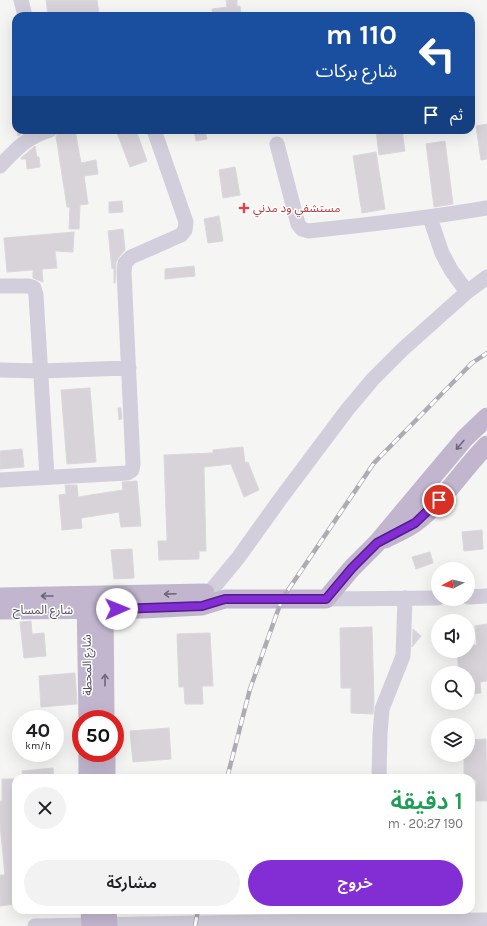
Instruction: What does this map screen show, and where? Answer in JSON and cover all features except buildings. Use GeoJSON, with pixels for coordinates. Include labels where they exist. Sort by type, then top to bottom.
{"type":"FeatureCollection","features":[{"type":"Feature","properties":{"kind":"main road"},"geometry":{"type":"LineString","coordinates":[[95,603],[212,599],[326,599],[352,568],[377,543],[465,438],[487,417]]}},
{"type":"Feature","properties":{"kind":"main road"},"geometry":{"type":"LineString","coordinates":[[377,543],[415,523],[439,500],[487,446]]}},
{"type":"Feature","properties":{"kind":"main road","name":"شارع المساح"},"geometry":{"type":"LineString","coordinates":[[0,596],[95,603]]}},
{"type":"Feature","properties":{"kind":"main road","name":"شارع المساح"},"geometry":{"type":"LineString","coordinates":[[0,610],[95,603]]}},
{"type":"Feature","properties":{"kind":"main road","name":"شارع المحطة"},"geometry":{"type":"LineString","coordinates":[[89,710],[95,603]]}},
{"type":"Feature","properties":{"kind":"main road","name":"شارع المحطة"},"geometry":{"type":"LineString","coordinates":[[95,603],[104,710]]}},
{"type":"Feature","properties":{"kind":"main road"},"geometry":{"type":"LineString","coordinates":[[88,762],[88,774]]}},
{"type":"Feature","properties":{"kind":"main road"},"geometry":{"type":"LineString","coordinates":[[106,762],[106,774]]}},
{"type":"Feature","properties":{"kind":"main road"},"geometry":{"type":"LineString","coordinates":[[97,922],[104,914]]}},
{"type":"Feature","properties":{"kind":"street"},"geometry":{"type":"LineString","coordinates":[[21,0],[24,12]]}},
{"type":"Feature","properties":{"kind":"street"},"geometry":{"type":"LineString","coordinates":[[0,166],[20,145],[39,134]]}},
{"type":"Feature","properties":{"kind":"street"},"geometry":{"type":"LineString","coordinates":[[0,480],[126,473],[132,470],[133,464],[124,272],[125,263],[131,257],[181,235],[185,230],[186,222],[155,134]]}},
{"type":"Feature","properties":{"kind":"street"},"geometry":{"type":"LineString","coordinates":[[277,144],[298,224],[302,229],[308,230],[430,218],[487,208]]}},
{"type":"Feature","properties":{"kind":"street"},"geometry":{"type":"LineString","coordinates":[[430,218],[442,253],[451,270],[467,292]]}},
{"type":"Feature","properties":{"kind":"street"},"geometry":{"type":"LineString","coordinates":[[212,599],[238,558],[281,498],[347,410],[373,379],[403,349],[467,292],[487,277]]}},
{"type":"Feature","properties":{"kind":"street"},"geometry":{"type":"LineString","coordinates":[[0,286],[29,286],[34,288],[36,295],[47,477]]}},
{"type":"Feature","properties":{"kind":"street"},"geometry":{"type":"LineString","coordinates":[[0,370],[40,371],[129,368]]}},
{"type":"Feature","properties":{"kind":"street"},"geometry":{"type":"LineString","coordinates":[[475,597],[487,596]]}},
{"type":"Feature","properties":{"kind":"street"},"geometry":{"type":"LineString","coordinates":[[379,774],[382,709],[403,656],[406,598]]}},
{"type":"Feature","properties":{"kind":"street"},"geometry":{"type":"LineString","coordinates":[[326,599],[431,598]]}},
{"type":"Feature","properties":{"kind":"street"},"geometry":{"type":"LineString","coordinates":[[35,926],[97,922],[257,922],[377,916],[487,920]]}},
{"type":"Feature","properties":{"kind":"railway"},"geometry":{"type":"LineString","coordinates":[[228,774],[250,689],[282,599],[374,463],[472,363],[487,353]]}},
{"type":"Feature","properties":{"kind":"railway"},"geometry":{"type":"LineString","coordinates":[[195,926],[197,914]]}},
{"type":"Feature","properties":{"kind":"place","name":"مستشفي ود مدني"},"geometry":{"type":"Point","coordinates":[244,208]}},
{"type":"Feature","properties":{"kind":"route"},"geometry":{"type":"LineString","coordinates":[[117,609],[202,606],[225,599],[326,599],[352,568],[377,543],[415,523],[439,500]]}}]}
